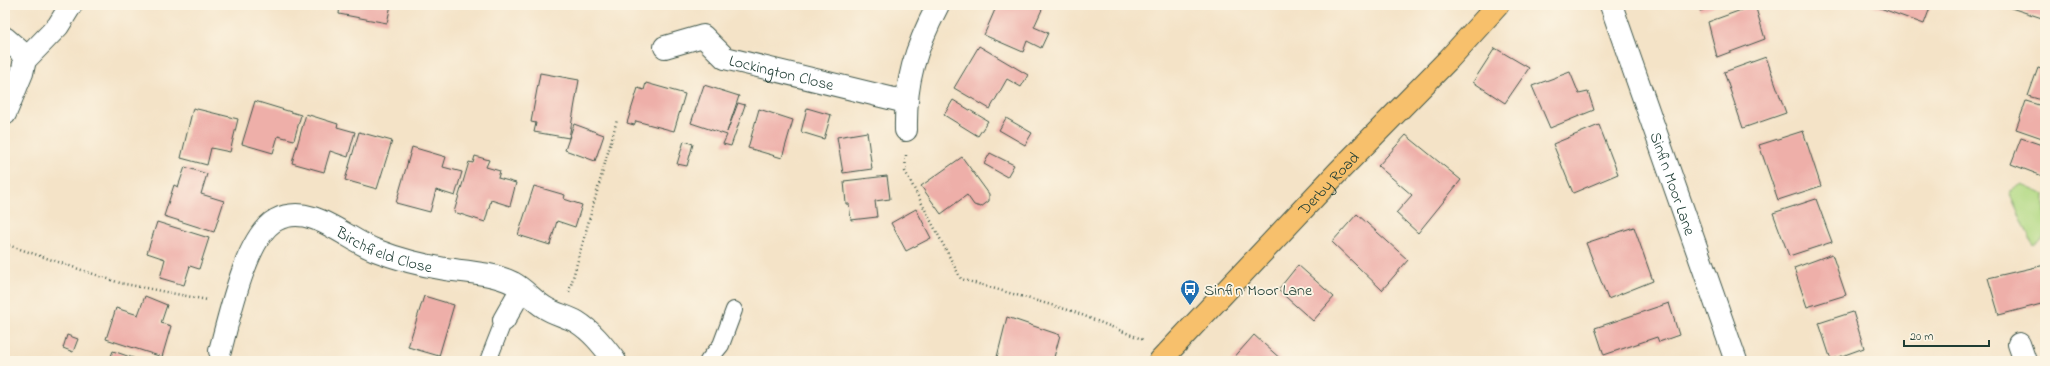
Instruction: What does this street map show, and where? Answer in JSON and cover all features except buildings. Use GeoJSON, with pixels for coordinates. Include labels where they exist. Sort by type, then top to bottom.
{"type":"FeatureCollection","features":[{"type":"Feature","properties":{"kind":"main road","name":"Derby Road"},"geometry":{"type":"LineString","coordinates":[[1162,359],[1343,166],[1448,60],[1490,8]]}},
{"type":"Feature","properties":{"kind":"street"},"geometry":{"type":"LineString","coordinates":[[5,114],[22,73],[25,60],[58,26],[71,5]]}},
{"type":"Feature","properties":{"kind":"street"},"geometry":{"type":"LineString","coordinates":[[906,130],[906,102],[911,71],[919,45],[938,5]]}},
{"type":"Feature","properties":{"kind":"street","name":"Sinfin Moor Lane"},"geometry":{"type":"LineString","coordinates":[[1611,5],[1736,361]]}},
{"type":"Feature","properties":{"kind":"street","name":"Lockington Close"},"geometry":{"type":"LineString","coordinates":[[665,47],[703,36],[724,58],[906,102]]}},
{"type":"Feature","properties":{"kind":"street"},"geometry":{"type":"LineString","coordinates":[[5,38],[20,51],[25,60]]}},
{"type":"Feature","properties":{"kind":"street","name":"Birchfield Close"},"geometry":{"type":"LineString","coordinates":[[220,351],[247,260],[260,234],[274,221],[298,214],[318,220],[369,247],[394,257],[418,264],[494,276],[514,284],[545,308],[562,315],[588,331],[615,361]]}},
{"type":"Feature","properties":{"kind":"street"},"geometry":{"type":"LineString","coordinates":[[504,320],[521,290]]}},
{"type":"Feature","properties":{"kind":"lane"},"geometry":{"type":"LineString","coordinates":[[708,361],[721,345],[734,310]]}},
{"type":"Feature","properties":{"kind":"lane"},"geometry":{"type":"LineString","coordinates":[[488,361],[504,320]]}},
{"type":"Feature","properties":{"kind":"path"},"geometry":{"type":"LineString","coordinates":[[562,315],[617,120]]}},
{"type":"Feature","properties":{"kind":"path"},"geometry":{"type":"LineString","coordinates":[[906,130],[906,171],[961,279],[1072,311],[1146,341],[1162,359]]}},
{"type":"Feature","properties":{"kind":"path"},"geometry":{"type":"LineString","coordinates":[[5,244],[120,283],[233,305]]}},
{"type":"Feature","properties":{"kind":"green space"},"geometry":{"type":"Polygon","coordinates":[[[2022,184],[2045,194],[2045,237],[2033,245],[2009,192],[2022,184]]]}},
{"type":"Feature","properties":{"kind":"place","name":"Sinfin Moor Lane"},"geometry":{"type":"Point","coordinates":[1190,306]}}]}
